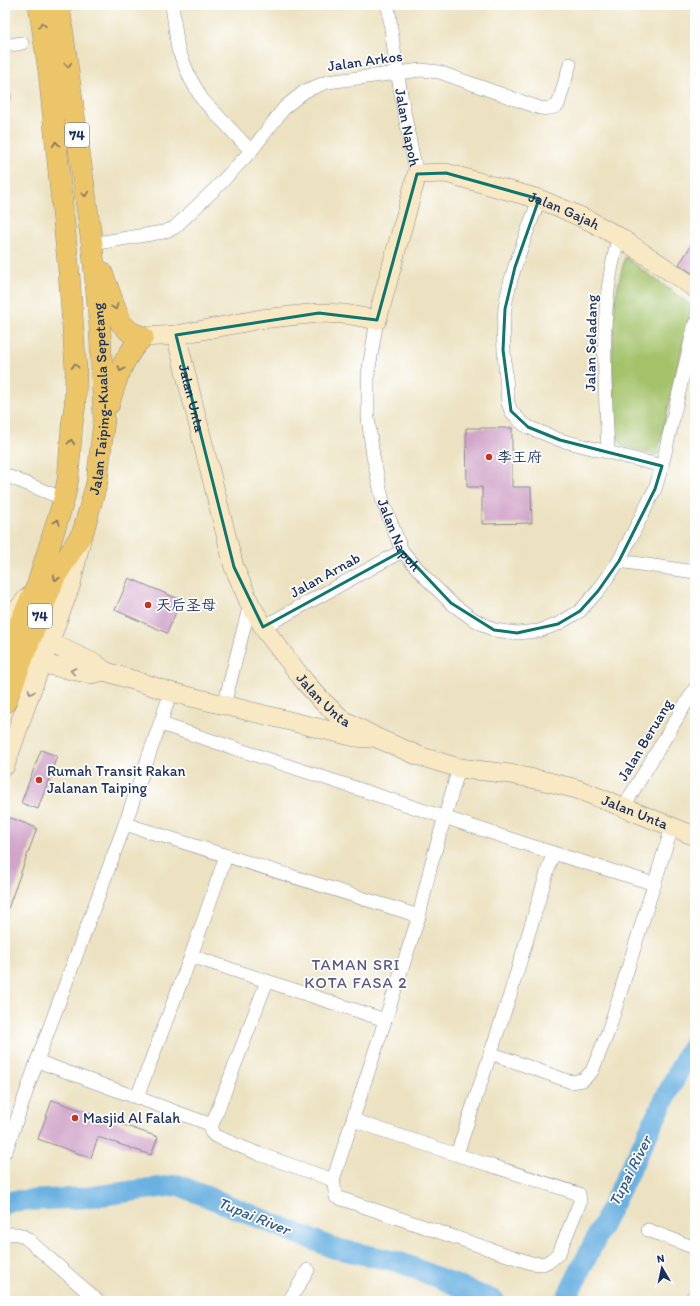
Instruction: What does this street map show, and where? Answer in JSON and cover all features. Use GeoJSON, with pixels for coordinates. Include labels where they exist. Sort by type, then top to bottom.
{"type":"FeatureCollection","features":[{"type":"Feature","properties":{"kind":"main road","name":"Jalan Taiping-Kuala Sepetang"},"geometry":{"type":"LineString","coordinates":[[5,655],[37,586],[64,499],[68,479],[75,405],[76,370],[69,273],[49,72],[39,5]]}},
{"type":"Feature","properties":{"kind":"main road","name":"Jalan Taiping-Kuala Sepetang"},"geometry":{"type":"LineString","coordinates":[[5,703],[55,578],[83,532],[97,482],[104,420],[100,328],[92,244],[59,5]]}},
{"type":"Feature","properties":{"kind":"main road"},"geometry":{"type":"LineString","coordinates":[[92,244],[121,323],[130,332],[143,337],[127,356],[113,389],[104,420]]}},
{"type":"Feature","properties":{"kind":"main road"},"geometry":{"type":"LineString","coordinates":[[75,405],[84,390],[91,386],[95,385],[104,393]]}},
{"type":"Feature","properties":{"kind":"street"},"geometry":{"type":"LineString","coordinates":[[172,5],[178,49],[182,61],[202,99],[251,151]]}},
{"type":"Feature","properties":{"kind":"street","name":"Jalan Napoh"},"geometry":{"type":"LineString","coordinates":[[388,5],[408,137],[417,174],[377,320],[368,374],[368,418],[373,456],[383,502],[402,551],[451,603],[473,619],[494,630],[517,633],[539,631],[558,624],[580,611],[598,591],[619,562],[655,489],[662,466],[695,323]]}},
{"type":"Feature","properties":{"kind":"street"},"geometry":{"type":"LineString","coordinates":[[5,46],[22,42]]}},
{"type":"Feature","properties":{"kind":"street","name":"Jalan Arkos"},"geometry":{"type":"LineString","coordinates":[[92,244],[163,232],[174,228],[216,188],[251,151],[285,107],[305,91],[327,82],[397,72],[421,70],[439,72],[540,108],[548,109],[554,108],[558,105],[570,64]]}},
{"type":"Feature","properties":{"kind":"street","name":"Jalan Gajah"},"geometry":{"type":"LineString","coordinates":[[417,174],[446,173],[539,200],[590,221],[619,237],[695,288]]}},
{"type":"Feature","properties":{"kind":"street"},"geometry":{"type":"LineString","coordinates":[[539,200],[515,267],[508,290],[505,309],[503,350],[508,403],[511,411],[516,418],[528,427],[560,440],[662,466]]}},
{"type":"Feature","properties":{"kind":"street","name":"Jalan Seladang"},"geometry":{"type":"LineString","coordinates":[[608,451],[604,375],[606,297],[614,252],[619,237]]}},
{"type":"Feature","properties":{"kind":"street"},"geometry":{"type":"LineString","coordinates":[[143,337],[176,335],[261,319],[320,313],[345,314],[377,320]]}},
{"type":"Feature","properties":{"kind":"street","name":"Jalan Unta"},"geometry":{"type":"LineString","coordinates":[[176,335],[234,567],[250,604],[264,628],[305,682],[323,702],[342,719],[377,738],[419,756],[460,768],[545,781],[577,789],[695,836]]}},
{"type":"Feature","properties":{"kind":"street"},"geometry":{"type":"LineString","coordinates":[[5,475],[64,499]]}},
{"type":"Feature","properties":{"kind":"street"},"geometry":{"type":"LineString","coordinates":[[5,766],[71,584],[83,532]]}},
{"type":"Feature","properties":{"kind":"street","name":"Jalan Arnab"},"geometry":{"type":"LineString","coordinates":[[264,628],[402,551]]}},
{"type":"Feature","properties":{"kind":"street"},"geometry":{"type":"LineString","coordinates":[[619,562],[695,572]]}},
{"type":"Feature","properties":{"kind":"street"},"geometry":{"type":"LineString","coordinates":[[5,625],[37,586]]}},
{"type":"Feature","properties":{"kind":"street"},"geometry":{"type":"LineString","coordinates":[[224,705],[250,604]]}},
{"type":"Feature","properties":{"kind":"street"},"geometry":{"type":"LineString","coordinates":[[50,643],[96,664],[104,671],[171,692],[355,737],[377,738]]}},
{"type":"Feature","properties":{"kind":"street"},"geometry":{"type":"LineString","coordinates":[[42,664],[91,674],[104,671]]}},
{"type":"Feature","properties":{"kind":"street","name":"Jalan Beruang"},"geometry":{"type":"LineString","coordinates":[[623,808],[695,688]]}},
{"type":"Feature","properties":{"kind":"street"},"geometry":{"type":"LineString","coordinates":[[6,1151],[37,1061],[161,724],[171,692]]}},
{"type":"Feature","properties":{"kind":"street"},"geometry":{"type":"LineString","coordinates":[[301,724],[328,722],[342,719]]}},
{"type":"Feature","properties":{"kind":"street"},"geometry":{"type":"LineString","coordinates":[[161,724],[553,853],[655,884]]}},
{"type":"Feature","properties":{"kind":"street"},"geometry":{"type":"LineString","coordinates":[[352,1120],[408,1140],[457,1154],[578,1194],[580,1202],[559,1254],[543,1264],[531,1263],[336,1197],[333,1180],[352,1120],[419,916],[431,865],[460,768]]}},
{"type":"Feature","properties":{"kind":"street"},"geometry":{"type":"LineString","coordinates":[[125,824],[419,916]]}},
{"type":"Feature","properties":{"kind":"street"},"geometry":{"type":"LineString","coordinates":[[490,1053],[571,1082],[583,1080],[592,1071],[608,1032],[672,827]]}},
{"type":"Feature","properties":{"kind":"street"},"geometry":{"type":"LineString","coordinates":[[457,1154],[509,998],[553,853]]}},
{"type":"Feature","properties":{"kind":"street"},"geometry":{"type":"LineString","coordinates":[[137,1097],[191,956],[226,856]]}},
{"type":"Feature","properties":{"kind":"street"},"geometry":{"type":"LineString","coordinates":[[191,956],[385,1020]]}},
{"type":"Feature","properties":{"kind":"street"},"geometry":{"type":"LineString","coordinates":[[267,981],[212,1125],[211,1132],[215,1136],[259,1154],[333,1180]]}},
{"type":"Feature","properties":{"kind":"street"},"geometry":{"type":"LineString","coordinates":[[37,1061],[212,1125]]}},
{"type":"Feature","properties":{"kind":"street"},"geometry":{"type":"LineString","coordinates":[[648,1230],[695,1248]]}},
{"type":"Feature","properties":{"kind":"street"},"geometry":{"type":"LineString","coordinates":[[5,1235],[20,1234],[26,1238],[98,1301]]}},
{"type":"Feature","properties":{"kind":"street"},"geometry":{"type":"LineString","coordinates":[[289,1301],[308,1270]]}},
{"type":"Feature","properties":{"kind":"street"},"geometry":{"type":"LineString","coordinates":[[692,1301],[695,1294]]}},
{"type":"Feature","properties":{"kind":"highlighted area"},"geometry":{"type":"Polygon","coordinates":[[[446,173],[539,199],[515,267],[505,309],[503,350],[511,411],[528,427],[560,440],[662,466],[655,489],[619,561],[598,591],[580,611],[558,624],[517,633],[494,630],[451,603],[402,551],[263,627],[234,567],[176,335],[319,313],[377,320],[417,174],[446,173]]]}},
{"type":"Feature","properties":{"kind":"green space"},"geometry":{"type":"Polygon","coordinates":[[[625,257],[692,306],[657,456],[622,445],[616,435],[612,369],[615,298],[625,257]]]}},
{"type":"Feature","properties":{"kind":"building"},"geometry":{"type":"Polygon","coordinates":[[[695,240],[695,275],[679,264],[695,240]]]}},
{"type":"Feature","properties":{"kind":"building","name":"李王府"},"geometry":{"type":"Polygon","coordinates":[[[466,428],[512,428],[512,487],[531,487],[532,523],[482,524],[482,487],[467,487],[466,428]]]}},
{"type":"Feature","properties":{"kind":"building","name":"天后圣母"},"geometry":{"type":"Polygon","coordinates":[[[129,578],[181,600],[167,633],[115,610],[129,578]]]}},
{"type":"Feature","properties":{"kind":"building","name":"Rumah Transit Rakan Jalanan Taiping"},"geometry":{"type":"Polygon","coordinates":[[[41,750],[57,756],[38,809],[21,803],[41,750]]]}},
{"type":"Feature","properties":{"kind":"building"},"geometry":{"type":"Polygon","coordinates":[[[11,818],[37,828],[5,914],[5,820],[11,818]]]}},
{"type":"Feature","properties":{"kind":"building","name":"Masjid Al Falah"},"geometry":{"type":"Polygon","coordinates":[[[52,1100],[158,1137],[151,1155],[98,1137],[91,1158],[38,1139],[52,1100]]]}},
{"type":"Feature","properties":{"kind":"waterway","name":"Tupai River"},"geometry":{"type":"LineString","coordinates":[[565,1301],[686,1056],[695,1042]]}},
{"type":"Feature","properties":{"kind":"waterway","name":"Tupai River"},"geometry":{"type":"LineString","coordinates":[[5,1204],[11,1201],[81,1198],[178,1185],[333,1248],[399,1262],[495,1301]]}},
{"type":"Feature","properties":{"kind":"place","name":"李王府"},"geometry":{"type":"Point","coordinates":[489,457]}},
{"type":"Feature","properties":{"kind":"place","name":"天后圣母"},"geometry":{"type":"Point","coordinates":[148,605]}},
{"type":"Feature","properties":{"kind":"place","name":"Rumah Transit Rakan Jalanan Taiping"},"geometry":{"type":"Point","coordinates":[39,780]}},
{"type":"Feature","properties":{"kind":"place","name":"Masjid Al Falah"},"geometry":{"type":"Point","coordinates":[75,1118]}},
{"type":"Feature","properties":{"kind":"district","name":"TAMAN SRI KOTA FASA 2"},"geometry":{"type":"Point","coordinates":[356,973]}}]}
